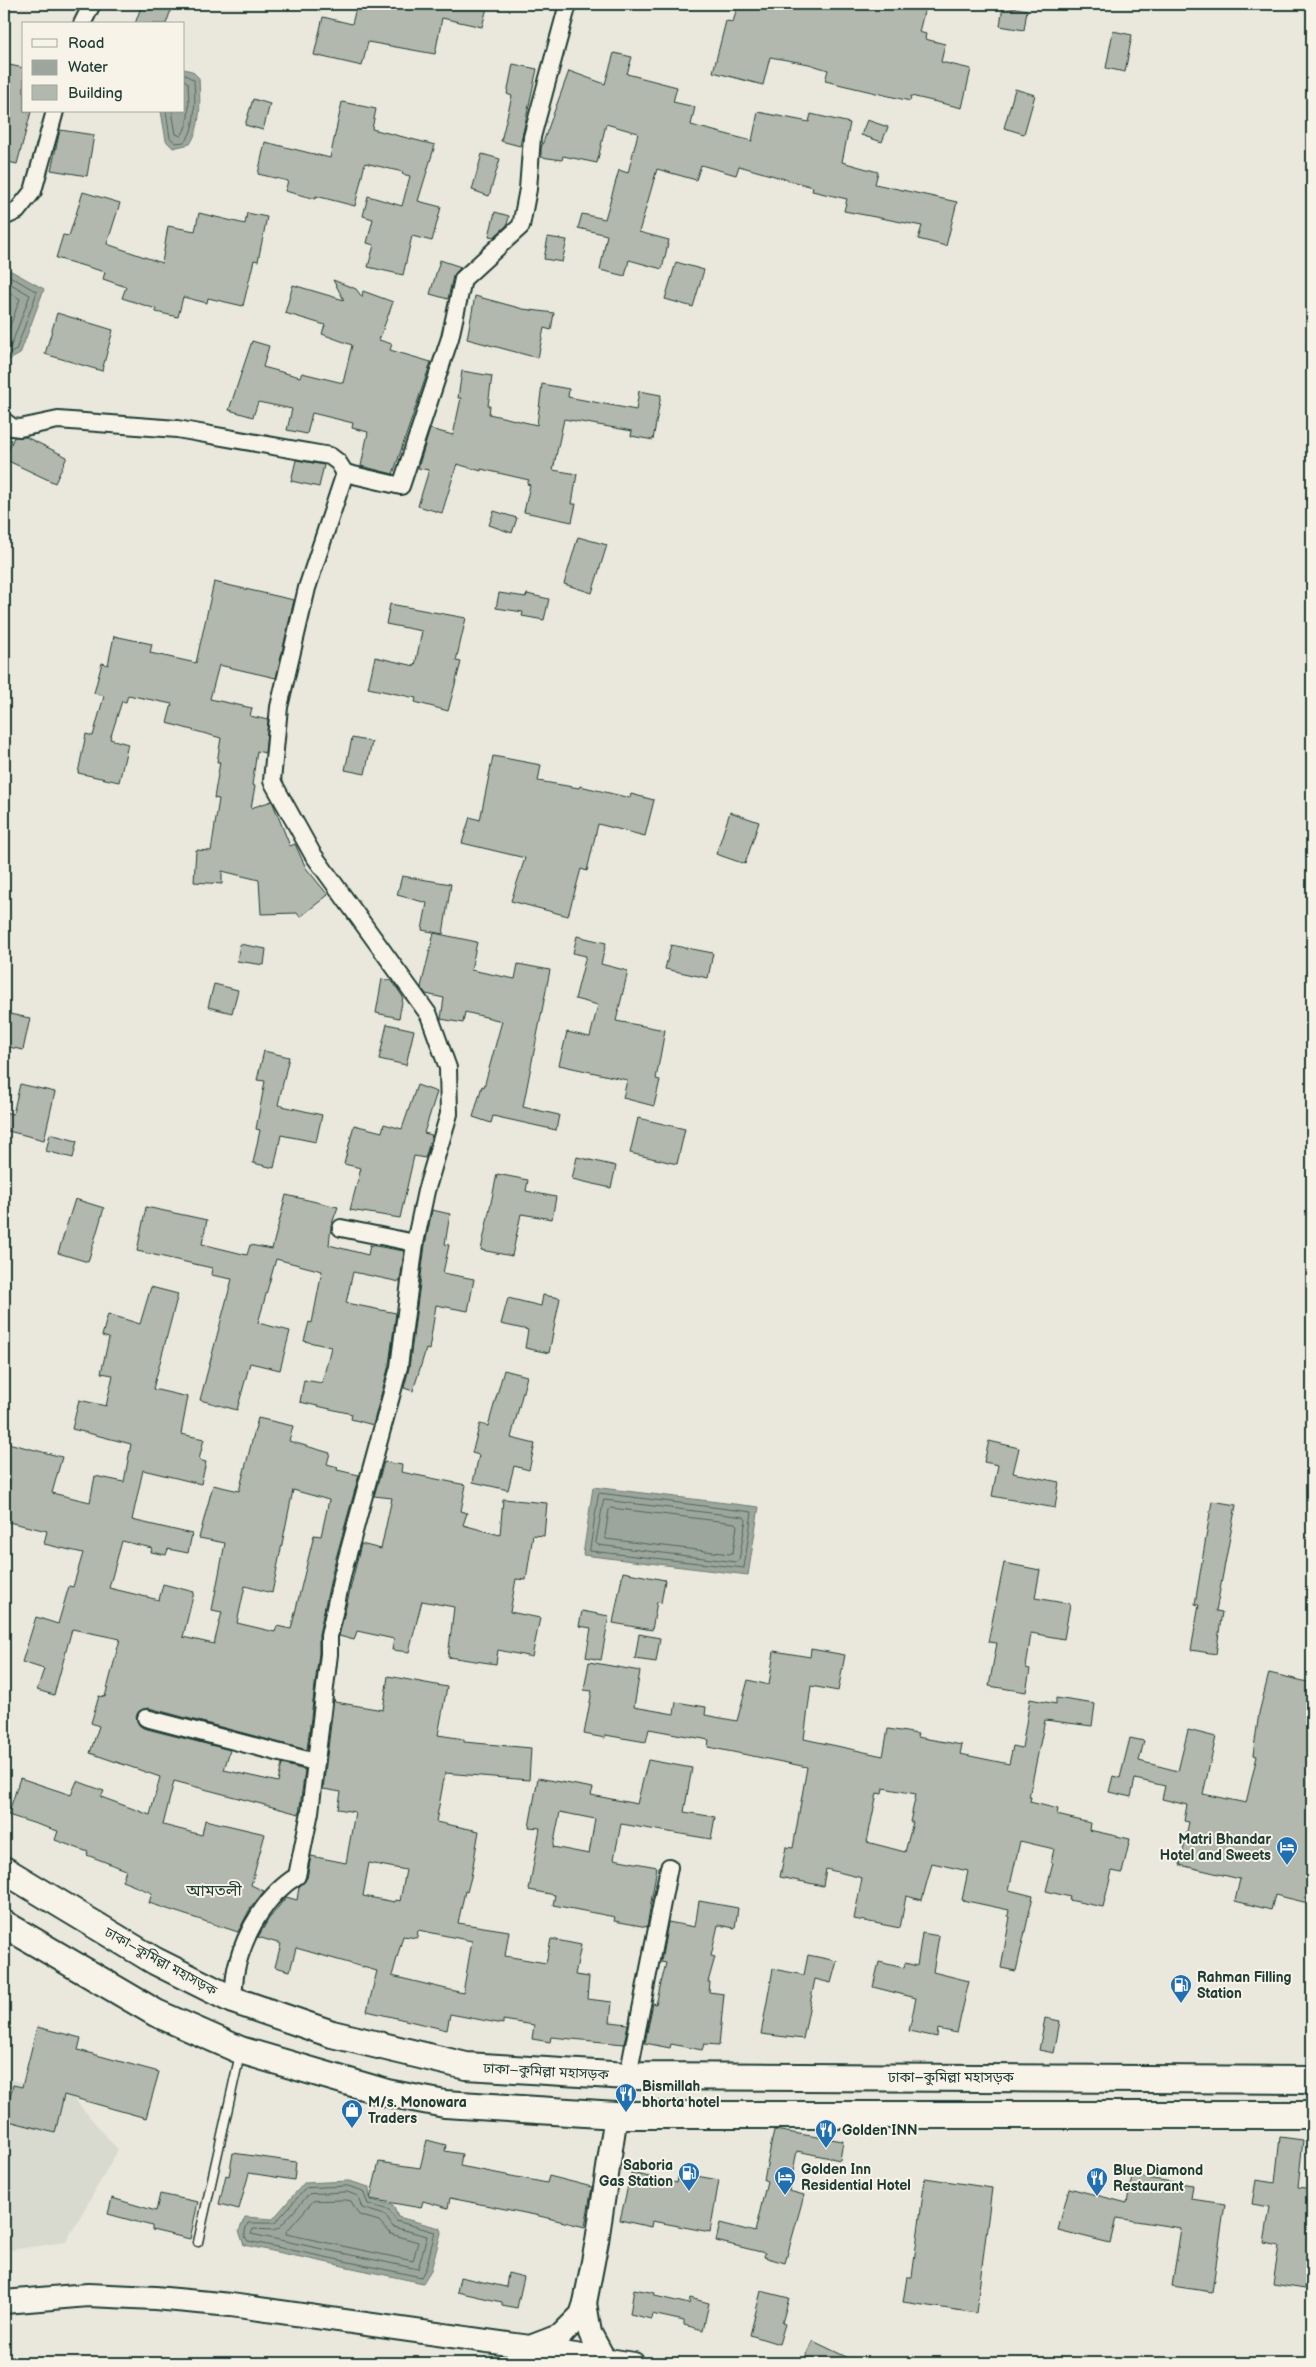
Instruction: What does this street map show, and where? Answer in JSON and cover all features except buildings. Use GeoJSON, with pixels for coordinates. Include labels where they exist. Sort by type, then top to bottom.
{"type":"FeatureCollection","features":[{"type":"Feature","properties":{"kind":"highway","name":"ঢাকা–কুমিল্লা মহাসড়ক"},"geometry":{"type":"LineString","coordinates":[[4,1870],[155,1961],[233,2000],[332,2034],[466,2066],[628,2076],[1312,2080]]}},
{"type":"Feature","properties":{"kind":"highway"},"geometry":{"type":"LineString","coordinates":[[4,1924],[156,2013],[240,2050],[387,2093],[445,2104],[616,2115],[1312,2115]]}},
{"type":"Feature","properties":{"kind":"main road"},"geometry":{"type":"LineString","coordinates":[[4,2302],[88,2295],[155,2298],[231,2305],[530,2347],[560,2335],[580,2315],[586,2303],[616,2115]]}},
{"type":"Feature","properties":{"kind":"main road"},"geometry":{"type":"LineString","coordinates":[[586,2303],[590,2333],[603,2357]]}},
{"type":"Feature","properties":{"kind":"street"},"geometry":{"type":"LineString","coordinates":[[83,22],[92,4]]}},
{"type":"Feature","properties":{"kind":"street"},"geometry":{"type":"LineString","coordinates":[[4,421],[12,427],[20,428],[58,420],[177,429],[330,456],[338,462],[345,473],[401,486],[450,338],[463,279],[521,226],[528,189],[532,137],[568,4]]}},
{"type":"Feature","properties":{"kind":"street"},"geometry":{"type":"LineString","coordinates":[[4,217],[17,211],[33,191],[55,112]]}},
{"type":"Feature","properties":{"kind":"street"},"geometry":{"type":"LineString","coordinates":[[233,2000],[236,1965],[254,1920],[285,1883],[297,1876],[310,1812],[329,1654],[329,1636],[343,1572],[398,1367],[415,1243],[426,1191],[449,1114],[448,1068],[429,1015],[358,913],[312,853],[272,781],[279,707],[307,588],[345,473]]}},
{"type":"Feature","properties":{"kind":"street"},"geometry":{"type":"LineString","coordinates":[[341,1228],[415,1243]]}},
{"type":"Feature","properties":{"kind":"street"},"geometry":{"type":"LineString","coordinates":[[146,1718],[315,1762]]}},
{"type":"Feature","properties":{"kind":"street"},"geometry":{"type":"LineString","coordinates":[[628,2076],[668,1867]]}},
{"type":"Feature","properties":{"kind":"street"},"geometry":{"type":"LineString","coordinates":[[530,2347],[634,2363]]}},
{"type":"Feature","properties":{"kind":"lane"},"geometry":{"type":"LineString","coordinates":[[198,2242],[240,2050]]}},
{"type":"Feature","properties":{"kind":"shaded area"},"geometry":{"type":"Polygon","coordinates":[[[4,2078],[73,2097],[118,2150],[66,2242],[4,2251],[4,2078]]]}},
{"type":"Feature","properties":{"kind":"water"},"geometry":{"type":"Polygon","coordinates":[[[185,69],[192,71],[199,78],[200,103],[197,129],[190,144],[173,148],[166,141],[161,112],[185,112],[185,69]]]}},
{"type":"Feature","properties":{"kind":"water"},"geometry":{"type":"Polygon","coordinates":[[[4,267],[44,289],[20,354],[4,363],[4,267]]]}},
{"type":"Feature","properties":{"kind":"water"},"geometry":{"type":"Polygon","coordinates":[[[593,1487],[759,1507],[748,1575],[583,1555],[593,1487]]]}},
{"type":"Feature","properties":{"kind":"water"},"geometry":{"type":"Polygon","coordinates":[[[349,2181],[369,2187],[370,2200],[393,2205],[398,2217],[440,2228],[441,2233],[431,2270],[423,2283],[244,2245],[239,2231],[245,2217],[273,2219],[304,2183],[349,2181]]]}},
{"type":"Feature","properties":{"kind":"place","name":"Matri Bhandar Hotel and Sweets"},"geometry":{"type":"Point","coordinates":[1287,1866]}},
{"type":"Feature","properties":{"kind":"place","name":"Rahman Filling Station"},"geometry":{"type":"Point","coordinates":[1181,2004]}},
{"type":"Feature","properties":{"kind":"place","name":"Bismillah bhorta hotel"},"geometry":{"type":"Point","coordinates":[626,2113]}},
{"type":"Feature","properties":{"kind":"place","name":"M/s. Monowara Traders"},"geometry":{"type":"Point","coordinates":[352,2129]}},
{"type":"Feature","properties":{"kind":"place","name":"Golden INN"},"geometry":{"type":"Point","coordinates":[826,2149]}},
{"type":"Feature","properties":{"kind":"place","name":"Saboria Gas Station"},"geometry":{"type":"Point","coordinates":[689,2192]}},
{"type":"Feature","properties":{"kind":"place","name":"Golden Inn Residential Hotel"},"geometry":{"type":"Point","coordinates":[785,2196]}},
{"type":"Feature","properties":{"kind":"place","name":"Blue Diamond Restaurant"},"geometry":{"type":"Point","coordinates":[1097,2197]}},
{"type":"Feature","properties":{"kind":"district","name":"আমতলী"},"geometry":{"type":"Point","coordinates":[214,1890]}}]}
